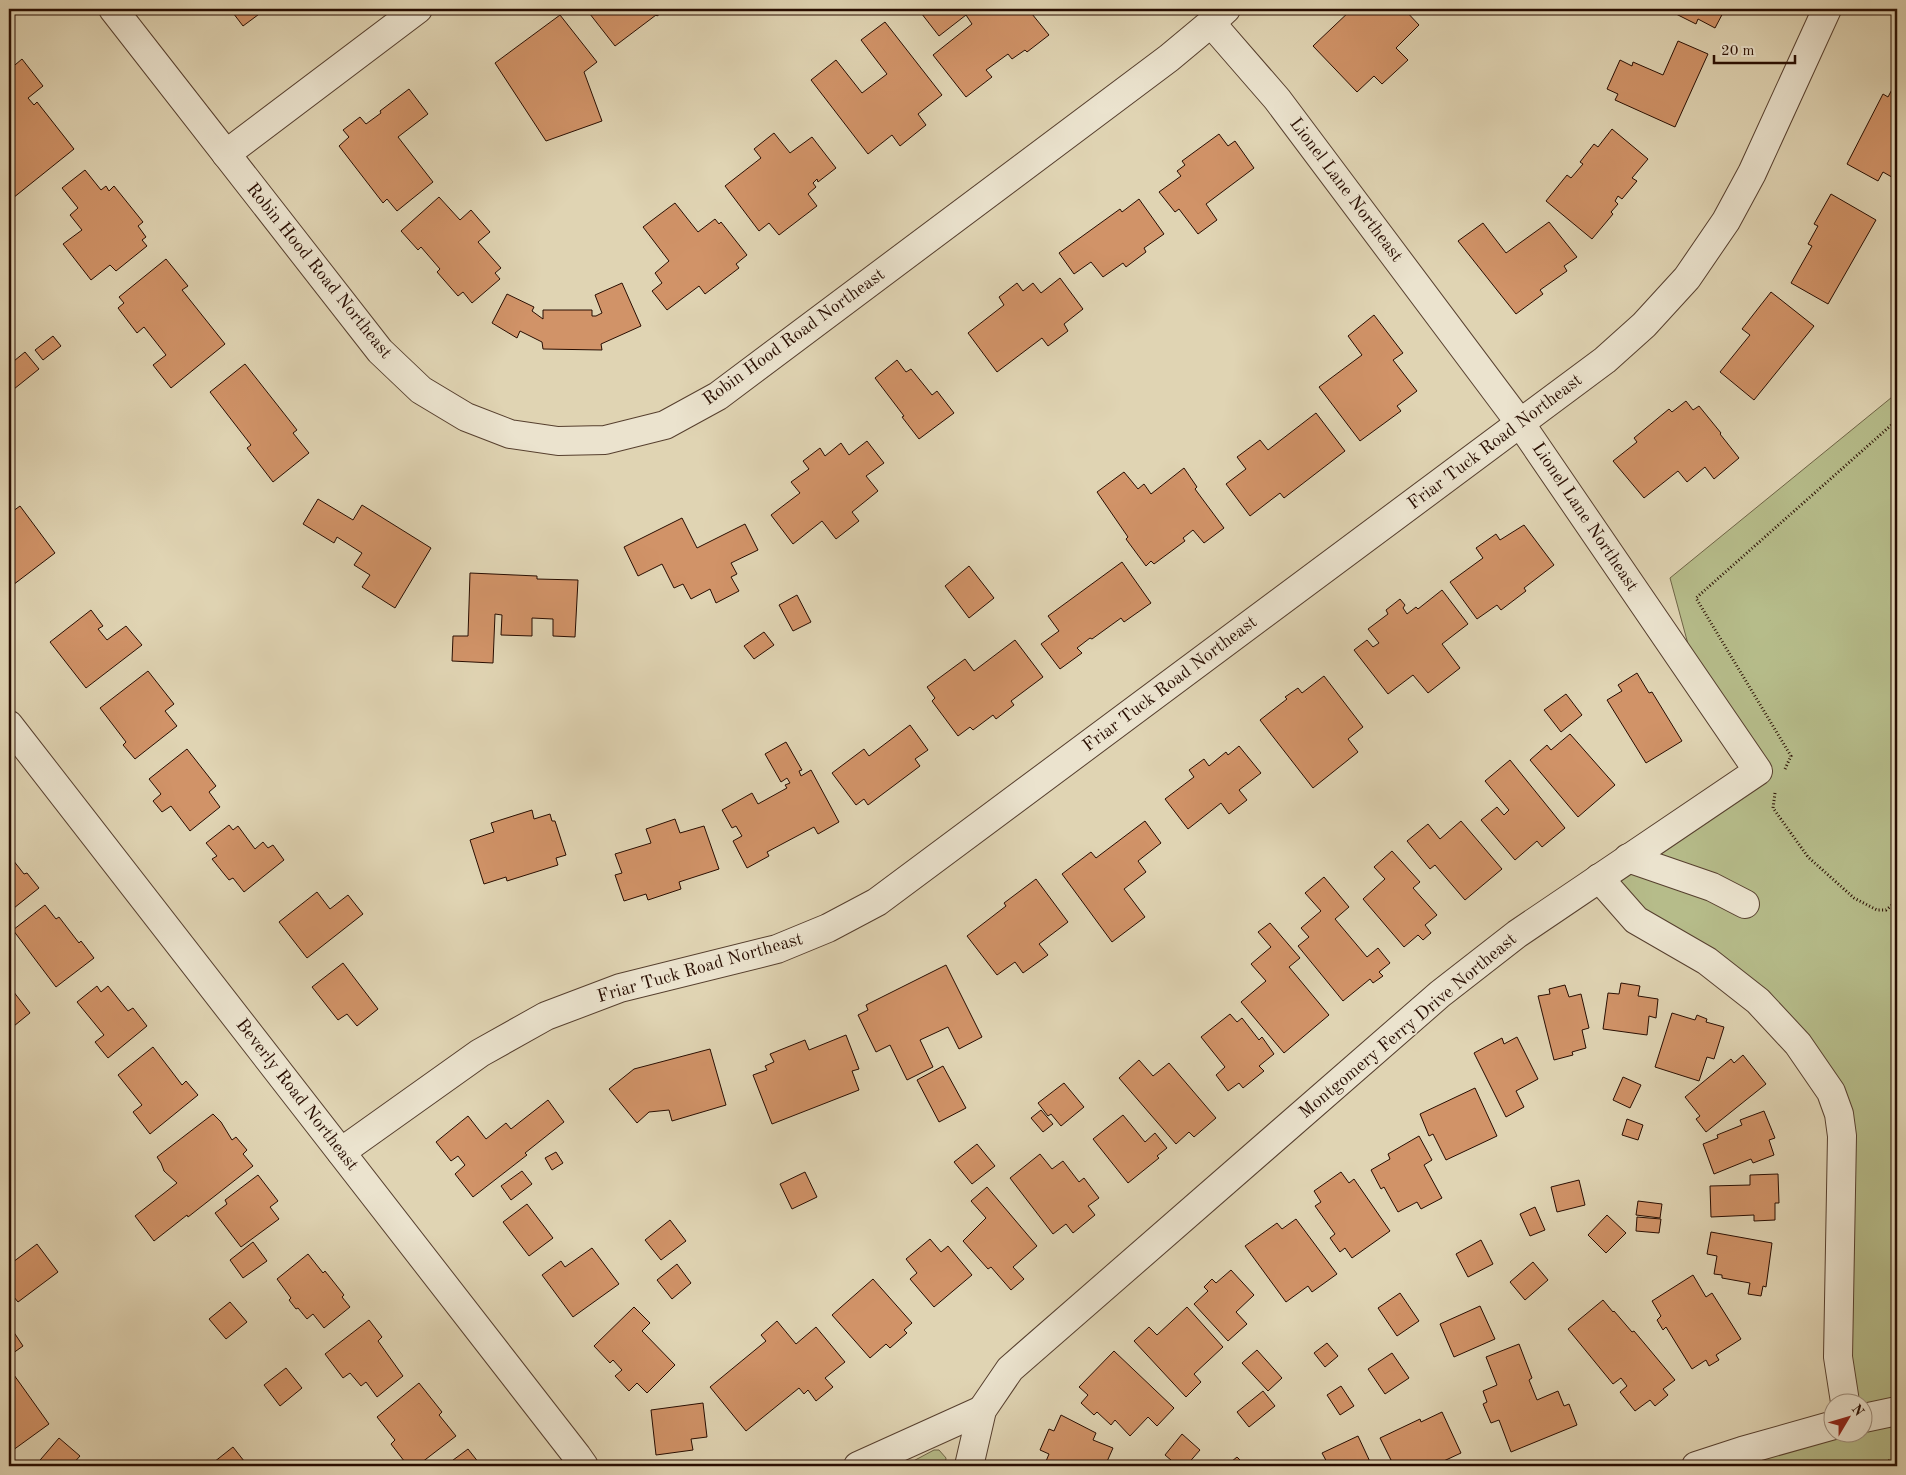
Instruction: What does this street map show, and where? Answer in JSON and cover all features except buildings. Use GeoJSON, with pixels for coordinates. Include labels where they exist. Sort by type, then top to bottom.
{"type":"FeatureCollection","features":[{"type":"Feature","properties":{"kind":"street","name":"Robin Hood Road Northeast"},"geometry":{"type":"LineString","coordinates":[[114,9],[380,351],[421,390],[466,417],[510,434],[558,441],[605,440],[665,425],[718,396],[1169,58],[1219,16]]}},
{"type":"Feature","properties":{"kind":"street"},"geometry":{"type":"LineString","coordinates":[[226,154],[418,9]]}},
{"type":"Feature","properties":{"kind":"street","name":"Friar Tuck Road Northeast"},"geometry":{"type":"LineString","coordinates":[[341,1152],[480,1053],[546,1016],[620,988],[778,949],[828,928],[877,902],[1605,360],[1644,325],[1687,278],[1726,221],[1752,173],[1827,9]]}},
{"type":"Feature","properties":{"kind":"street","name":"Lionel Lane Northeast"},"geometry":{"type":"LineString","coordinates":[[1219,16],[1277,99],[1520,423],[1758,771],[1599,878]]}},
{"type":"Feature","properties":{"kind":"street","name":"Beverly Road Northeast"},"geometry":{"type":"LineString","coordinates":[[9,725],[584,1466]]}},
{"type":"Feature","properties":{"kind":"street"},"geometry":{"type":"LineString","coordinates":[[1628,858],[1712,887],[1745,904]]}},
{"type":"Feature","properties":{"kind":"street"},"geometry":{"type":"LineString","coordinates":[[1599,878],[1636,920],[1707,961],[1758,1001],[1798,1044],[1831,1092],[1839,1114],[1842,1136],[1838,1358],[1843,1392]]}},
{"type":"Feature","properties":{"kind":"street","name":"Montgomery Ferry Drive Northeast"},"geometry":{"type":"LineString","coordinates":[[969,1466],[982,1410],[1010,1369],[1440,994],[1517,934],[1599,878]]}},
{"type":"Feature","properties":{"kind":"street"},"geometry":{"type":"LineString","coordinates":[[858,1466],[982,1410]]}},
{"type":"Feature","properties":{"kind":"street"},"geometry":{"type":"LineString","coordinates":[[1874,1416],[1897,1411]]}},
{"type":"Feature","properties":{"kind":"street"},"geometry":{"type":"LineString","coordinates":[[1696,1466],[1742,1450],[1824,1428]]}},
{"type":"Feature","properties":{"kind":"path"},"geometry":{"type":"LineString","coordinates":[[1784,771],[1791,756],[1696,598],[1897,420]]}},
{"type":"Feature","properties":{"kind":"path"},"geometry":{"type":"LineString","coordinates":[[1778,787],[1774,794],[1773,808],[1808,857],[1854,898],[1877,910],[1886,910],[1897,901]]}},
{"type":"Feature","properties":{"kind":"path"},"geometry":{"type":"LineString","coordinates":[[1872,1466],[1897,1458]]}},
{"type":"Feature","properties":{"kind":"green space"},"geometry":{"type":"Polygon","coordinates":[[[1897,393],[1897,1466],[1722,1466],[1824,1435],[1824,1442],[1874,1442],[1874,1392],[1851,1392],[1846,1148],[1783,1020],[1664,932],[1601,868],[1764,766],[1691,655],[1670,578],[1897,393]]]}},
{"type":"Feature","properties":{"kind":"green space"},"geometry":{"type":"Polygon","coordinates":[[[934,1450],[939,1450],[946,1458],[945,1466],[904,1466],[934,1450]]]}}]}
